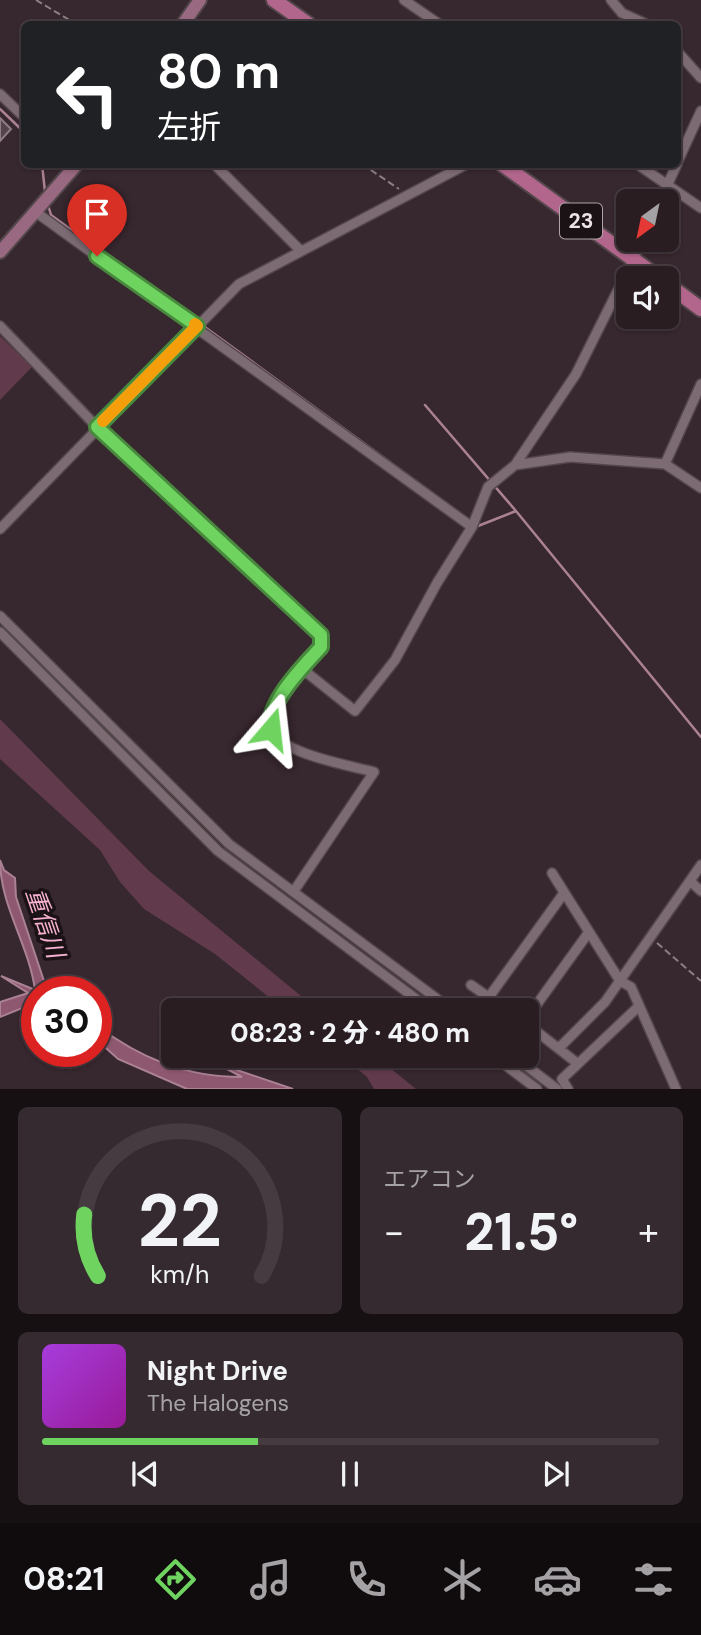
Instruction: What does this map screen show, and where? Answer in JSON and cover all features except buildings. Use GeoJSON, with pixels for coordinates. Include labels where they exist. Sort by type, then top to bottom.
{"type":"FeatureCollection","features":[{"type":"Feature","properties":{"kind":"main road"},"geometry":{"type":"LineString","coordinates":[[274,0],[303,21]]}},
{"type":"Feature","properties":{"kind":"main road","name":"23"},"geometry":{"type":"LineString","coordinates":[[508,168],[642,266]]}},
{"type":"Feature","properties":{"kind":"main road"},"geometry":{"type":"LineString","coordinates":[[679,293],[701,309]]}},
{"type":"Feature","properties":{"kind":"street"},"geometry":{"type":"LineString","coordinates":[[185,21],[200,0]]}},
{"type":"Feature","properties":{"kind":"street"},"geometry":{"type":"LineString","coordinates":[[404,0],[435,21]]}},
{"type":"Feature","properties":{"kind":"street"},"geometry":{"type":"LineString","coordinates":[[611,0],[622,13],[639,21]]}},
{"type":"Feature","properties":{"kind":"street"},"geometry":{"type":"LineString","coordinates":[[681,56],[701,78]]}},
{"type":"Feature","properties":{"kind":"street"},"geometry":{"type":"LineString","coordinates":[[0,94],[21,114]]}},
{"type":"Feature","properties":{"kind":"street"},"geometry":{"type":"LineString","coordinates":[[681,155],[701,111]]}},
{"type":"Feature","properties":{"kind":"street"},"geometry":{"type":"LineString","coordinates":[[0,252],[37,213],[74,168]]}},
{"type":"Feature","properties":{"kind":"street"},"geometry":{"type":"LineString","coordinates":[[218,168],[301,251]]}},
{"type":"Feature","properties":{"kind":"street"},"geometry":{"type":"LineString","coordinates":[[0,529],[239,284],[460,168]]}},
{"type":"Feature","properties":{"kind":"street"},"geometry":{"type":"LineString","coordinates":[[642,168],[701,208]]}},
{"type":"Feature","properties":{"kind":"street"},"geometry":{"type":"LineString","coordinates":[[666,189],[675,168]]}},
{"type":"Feature","properties":{"kind":"street"},"geometry":{"type":"LineString","coordinates":[[37,213],[472,527]]}},
{"type":"Feature","properties":{"kind":"street"},"geometry":{"type":"LineString","coordinates":[[301,668],[355,710],[395,660],[436,583],[472,527],[488,487],[515,465],[576,374],[638,252]]}},
{"type":"Feature","properties":{"kind":"street"},"geometry":{"type":"LineString","coordinates":[[0,327],[97,427],[321,635],[321,647],[301,668],[273,709],[269,722],[275,737],[295,750],[374,772],[294,891]]}},
{"type":"Feature","properties":{"kind":"street"},"geometry":{"type":"LineString","coordinates":[[665,464],[701,384]]}},
{"type":"Feature","properties":{"kind":"street"},"geometry":{"type":"LineString","coordinates":[[515,465],[570,457],[665,464],[701,488]]}},
{"type":"Feature","properties":{"kind":"street"},"geometry":{"type":"LineString","coordinates":[[0,616],[229,844],[436,998]]}},
{"type":"Feature","properties":{"kind":"street"},"geometry":{"type":"LineString","coordinates":[[0,632],[218,851],[415,998]]}},
{"type":"Feature","properties":{"kind":"street"},"geometry":{"type":"LineString","coordinates":[[559,1048],[605,1002],[701,865]]}},
{"type":"Feature","properties":{"kind":"street"},"geometry":{"type":"LineString","coordinates":[[552,873],[620,981],[631,987],[676,1089]]}},
{"type":"Feature","properties":{"kind":"street"},"geometry":{"type":"LineString","coordinates":[[690,881],[701,891]]}},
{"type":"Feature","properties":{"kind":"street"},"geometry":{"type":"LineString","coordinates":[[471,985],[489,997],[564,893]]}},
{"type":"Feature","properties":{"kind":"street"},"geometry":{"type":"LineString","coordinates":[[539,1001],[589,932]]}},
{"type":"Feature","properties":{"kind":"street"},"geometry":{"type":"LineString","coordinates":[[568,1089],[562,1079],[639,1006]]}},
{"type":"Feature","properties":{"kind":"street"},"geometry":{"type":"LineString","coordinates":[[539,1033],[577,1063]]}},
{"type":"Feature","properties":{"kind":"street"},"geometry":{"type":"LineString","coordinates":[[509,1068],[537,1089]]}},
{"type":"Feature","properties":{"kind":"street"},"geometry":{"type":"LineString","coordinates":[[529,1068],[557,1089]]}},
{"type":"Feature","properties":{"kind":"path"},"geometry":{"type":"LineString","coordinates":[[37,0],[71,21]]}},
{"type":"Feature","properties":{"kind":"path"},"geometry":{"type":"LineString","coordinates":[[368,168],[409,195]]}},
{"type":"Feature","properties":{"kind":"path"},"geometry":{"type":"LineString","coordinates":[[652,938],[701,981]]}},
{"type":"Feature","properties":{"kind":"shaded area"},"geometry":{"type":"Polygon","coordinates":[[[0,336],[32,367],[0,400],[0,336]]]}},
{"type":"Feature","properties":{"kind":"shaded area"},"geometry":{"type":"Polygon","coordinates":[[[0,719],[149,871],[303,998],[270,998],[215,954],[144,909],[120,882],[100,850],[0,759],[0,719]]]}},
{"type":"Feature","properties":{"kind":"shaded area"},"geometry":{"type":"Polygon","coordinates":[[[0,860],[4,870],[15,878],[16,897],[42,976],[33,976],[1,877],[0,860]]]}},
{"type":"Feature","properties":{"kind":"shaded area"},"geometry":{"type":"Polygon","coordinates":[[[1,976],[21,984],[21,989],[1,976]]]}},
{"type":"Feature","properties":{"kind":"shaded area"},"geometry":{"type":"Polygon","coordinates":[[[21,995],[21,1009],[0,1017],[0,1002],[21,995]]]}},
{"type":"Feature","properties":{"kind":"shaded area"},"geometry":{"type":"Polygon","coordinates":[[[112,1036],[161,1062],[161,1068],[242,1077],[225,1068],[234,1068],[293,1089],[187,1089],[118,1059],[112,1054],[112,1036]]]}},
{"type":"Feature","properties":{"kind":"shaded area"},"geometry":{"type":"Polygon","coordinates":[[[356,1068],[390,1068],[416,1089],[374,1089],[367,1077],[356,1068]]]}},
{"type":"Feature","properties":{"kind":"waterway"},"geometry":{"type":"LineString","coordinates":[[0,109],[21,129]]}},
{"type":"Feature","properties":{"kind":"waterway"},"geometry":{"type":"LineString","coordinates":[[42,168],[45,192]]}},
{"type":"Feature","properties":{"kind":"waterway"},"geometry":{"type":"LineString","coordinates":[[48,205],[51,215],[453,508]]}},
{"type":"Feature","properties":{"kind":"waterway"},"geometry":{"type":"LineString","coordinates":[[425,405],[516,511]]}},
{"type":"Feature","properties":{"kind":"waterway"},"geometry":{"type":"LineString","coordinates":[[476,524],[478,526],[516,511],[701,737]]}},
{"type":"Feature","properties":{"kind":"slow traffic"},"geometry":{"type":"LineString","coordinates":[[103,421],[197,326],[195,324]]}},
{"type":"Feature","properties":{"kind":"route"},"geometry":{"type":"LineString","coordinates":[[97,256],[197,326],[97,427],[321,635],[321,647],[295,677],[273,709],[269,722],[271,729]]}},
{"type":"Feature","properties":{"kind":"water label","name":"重信川"},"geometry":{"type":"Point","coordinates":[45,923]}}]}
